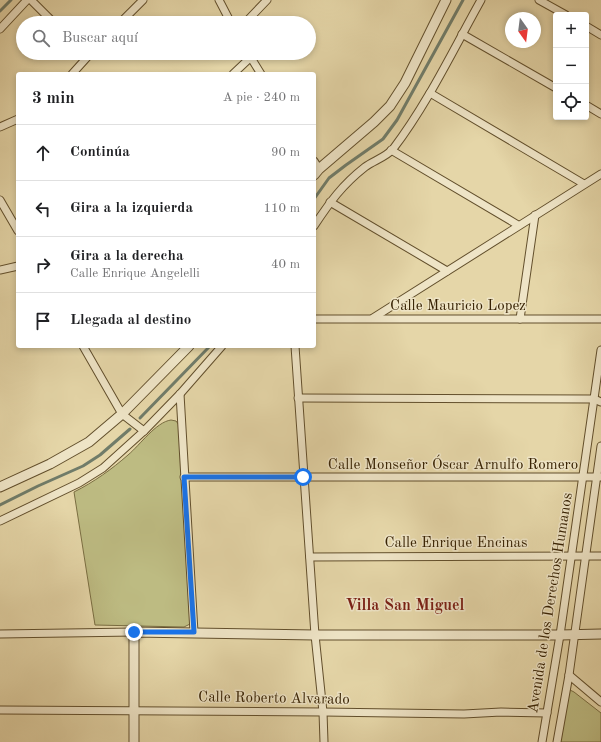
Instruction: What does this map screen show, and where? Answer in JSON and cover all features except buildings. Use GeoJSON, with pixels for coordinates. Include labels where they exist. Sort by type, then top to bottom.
{"type":"FeatureCollection","features":[{"type":"Feature","properties":{"kind":"street"},"geometry":{"type":"LineString","coordinates":[[0,29],[27,0]]}},
{"type":"Feature","properties":{"kind":"street"},"geometry":{"type":"LineString","coordinates":[[31,0],[47,16]]}},
{"type":"Feature","properties":{"kind":"street"},"geometry":{"type":"LineString","coordinates":[[127,16],[143,0]]}},
{"type":"Feature","properties":{"kind":"street"},"geometry":{"type":"LineString","coordinates":[[219,0],[227,16]]}},
{"type":"Feature","properties":{"kind":"street"},"geometry":{"type":"LineString","coordinates":[[252,16],[267,0]]}},
{"type":"Feature","properties":{"kind":"street"},"geometry":{"type":"LineString","coordinates":[[316,168],[374,122],[390,106],[405,83],[446,0]]}},
{"type":"Feature","properties":{"kind":"street"},"geometry":{"type":"LineString","coordinates":[[316,223],[330,202],[342,188],[366,167],[391,150],[430,93],[481,0]]}},
{"type":"Feature","properties":{"kind":"street"},"geometry":{"type":"LineString","coordinates":[[539,0],[561,12]]}},
{"type":"Feature","properties":{"kind":"street"},"geometry":{"type":"LineString","coordinates":[[589,28],[601,35]]}},
{"type":"Feature","properties":{"kind":"street"},"geometry":{"type":"LineString","coordinates":[[462,34],[553,86]]}},
{"type":"Feature","properties":{"kind":"street"},"geometry":{"type":"LineString","coordinates":[[74,72],[83,60]]}},
{"type":"Feature","properties":{"kind":"street"},"geometry":{"type":"LineString","coordinates":[[235,72],[245,60]]}},
{"type":"Feature","properties":{"kind":"street"},"geometry":{"type":"LineString","coordinates":[[252,60],[260,72]]}},
{"type":"Feature","properties":{"kind":"street"},"geometry":{"type":"LineString","coordinates":[[430,93],[584,184]]}},
{"type":"Feature","properties":{"kind":"street"},"geometry":{"type":"LineString","coordinates":[[589,107],[601,114]]}},
{"type":"Feature","properties":{"kind":"street"},"geometry":{"type":"LineString","coordinates":[[0,127],[16,119]]}},
{"type":"Feature","properties":{"kind":"street"},"geometry":{"type":"LineString","coordinates":[[391,150],[518,225]]}},
{"type":"Feature","properties":{"kind":"street"},"geometry":{"type":"LineString","coordinates":[[372,319],[518,225],[601,174]]}},
{"type":"Feature","properties":{"kind":"street"},"geometry":{"type":"LineString","coordinates":[[0,200],[16,228]]}},
{"type":"Feature","properties":{"kind":"street"},"geometry":{"type":"LineString","coordinates":[[330,202],[448,271]]}},
{"type":"Feature","properties":{"kind":"street"},"geometry":{"type":"LineString","coordinates":[[520,319],[535,215]]}},
{"type":"Feature","properties":{"kind":"street"},"geometry":{"type":"LineString","coordinates":[[0,270],[16,266]]}},
{"type":"Feature","properties":{"kind":"street","name":"Calle Mauricio Lopez"},"geometry":{"type":"LineString","coordinates":[[316,319],[601,319]]}},
{"type":"Feature","properties":{"kind":"street"},"geometry":{"type":"LineString","coordinates":[[84,348],[122,414],[144,431]]}},
{"type":"Feature","properties":{"kind":"street"},"geometry":{"type":"LineString","coordinates":[[0,487],[50,464],[89,442],[122,414],[187,348]]}},
{"type":"Feature","properties":{"kind":"street"},"geometry":{"type":"LineString","coordinates":[[0,521],[79,483],[103,468],[144,431],[180,394],[220,348]]}},
{"type":"Feature","properties":{"kind":"street"},"geometry":{"type":"LineString","coordinates":[[295,348],[303,477],[315,635],[323,712],[324,742]]}},
{"type":"Feature","properties":{"kind":"street","name":"Avenida de los Derechos Humanos"},"geometry":{"type":"LineString","coordinates":[[542,742],[560,635],[583,478],[598,400],[601,350]]}},
{"type":"Feature","properties":{"kind":"street"},"geometry":{"type":"LineString","coordinates":[[180,394],[194,632]]}},
{"type":"Feature","properties":{"kind":"street"},"geometry":{"type":"LineString","coordinates":[[298,398],[598,400]]}},
{"type":"Feature","properties":{"kind":"street","name":"Avenida de los Derechos Humanos"},"geometry":{"type":"LineString","coordinates":[[557,742],[569,675],[585,556],[599,477],[601,446]]}},
{"type":"Feature","properties":{"kind":"street","name":"Calle Monseñor Óscar Arnulfo Romero"},"geometry":{"type":"LineString","coordinates":[[184,477],[599,477]]}},
{"type":"Feature","properties":{"kind":"street","name":"Calle Enrique Encinas"},"geometry":{"type":"LineString","coordinates":[[310,557],[601,556]]}},
{"type":"Feature","properties":{"kind":"street"},"geometry":{"type":"LineString","coordinates":[[134,632],[134,742]]}},
{"type":"Feature","properties":{"kind":"street"},"geometry":{"type":"LineString","coordinates":[[0,634],[194,632],[315,635],[601,634]]}},
{"type":"Feature","properties":{"kind":"street"},"geometry":{"type":"LineString","coordinates":[[569,675],[601,702]]}},
{"type":"Feature","properties":{"kind":"street","name":"Calle Roberto Alvarado"},"geometry":{"type":"LineString","coordinates":[[0,710],[464,714],[501,712],[547,713]]}},
{"type":"Feature","properties":{"kind":"shaded area"},"geometry":{"type":"Polygon","coordinates":[[[171,420],[176,421],[179,425],[190,624],[184,627],[95,625],[74,492],[89,484],[109,470],[128,455],[154,429],[171,420]]]}},
{"type":"Feature","properties":{"kind":"shaded area"},"geometry":{"type":"Polygon","coordinates":[[[568,689],[601,713],[601,742],[557,742],[568,689]]]}},
{"type":"Feature","properties":{"kind":"waterway"},"geometry":{"type":"LineString","coordinates":[[0,11],[11,0]]}},
{"type":"Feature","properties":{"kind":"waterway"},"geometry":{"type":"LineString","coordinates":[[316,196],[329,178],[383,139],[397,120],[463,0]]}},
{"type":"Feature","properties":{"kind":"waterway"},"geometry":{"type":"LineString","coordinates":[[140,418],[208,348]]}},
{"type":"Feature","properties":{"kind":"waterway"},"geometry":{"type":"LineString","coordinates":[[0,505],[83,466],[100,455],[130,429]]}},
{"type":"Feature","properties":{"kind":"district","name":"Villa San Miguel"},"geometry":{"type":"Point","coordinates":[405,606]}},
{"type":"Feature","properties":{"kind":"route"},"geometry":{"type":"LineString","coordinates":[[134,632],[194,632],[184,477],[303,477]]}}]}
